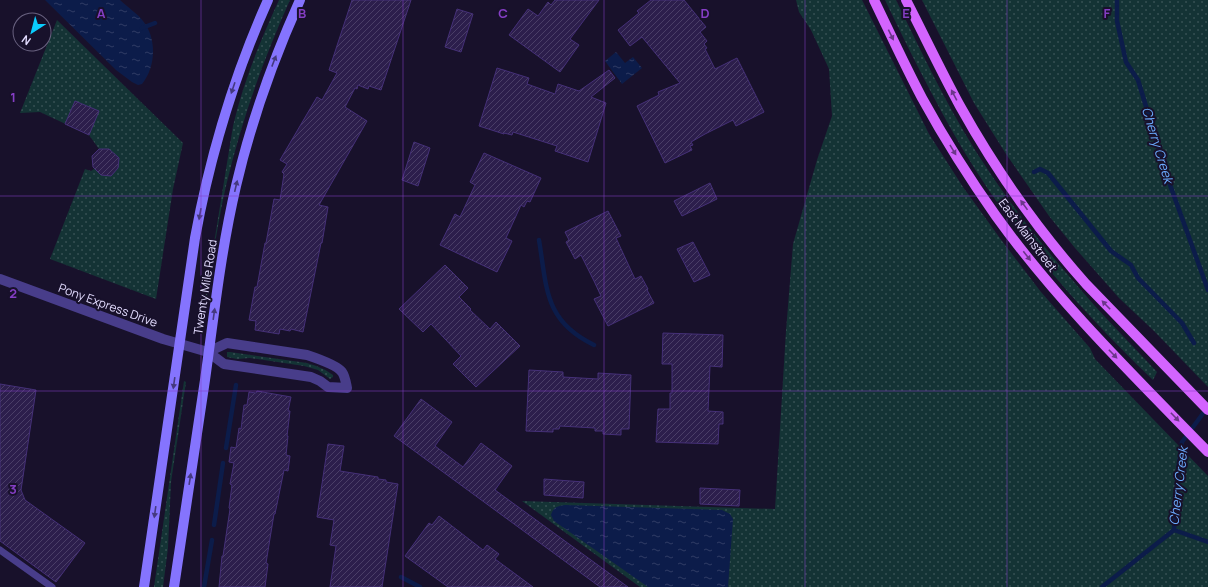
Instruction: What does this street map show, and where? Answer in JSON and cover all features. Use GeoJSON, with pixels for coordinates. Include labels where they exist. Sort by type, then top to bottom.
{"type":"FeatureCollection","features":[{"type":"Feature","properties":{"kind":"main road","name":"Twenty Mile Road"},"geometry":{"type":"LineString","coordinates":[[144,587],[195,238],[207,180],[224,113],[253,34],[268,0]]}},
{"type":"Feature","properties":{"kind":"main road","name":"Twenty Mile Road"},"geometry":{"type":"LineString","coordinates":[[174,587],[208,352],[231,210],[246,144],[260,101],[282,40],[300,0]]}},
{"type":"Feature","properties":{"kind":"main road","name":"East Mainstreet"},"geometry":{"type":"LineString","coordinates":[[874,0],[930,112],[954,152],[996,215],[1034,267],[1070,309],[1208,452]]}},
{"type":"Feature","properties":{"kind":"main road","name":"East Mainstreet"},"geometry":{"type":"LineString","coordinates":[[906,0],[960,107],[1020,201],[1074,270],[1208,410]]}},
{"type":"Feature","properties":{"kind":"street","name":"Pony Express Drive"},"geometry":{"type":"LineString","coordinates":[[0,279],[180,344],[208,352]]}},
{"type":"Feature","properties":{"kind":"street"},"geometry":{"type":"LineString","coordinates":[[227,344],[307,355],[318,358],[342,371],[347,388],[328,387],[320,381],[305,375],[224,364],[208,352],[227,344]]}},
{"type":"Feature","properties":{"kind":"lane"},"geometry":{"type":"LineString","coordinates":[[0,550],[52,587]]}},
{"type":"Feature","properties":{"kind":"green space"},"geometry":{"type":"Polygon","coordinates":[[[279,0],[290,0],[262,68],[232,162],[215,244],[206,303],[204,305],[233,126],[253,62],[279,0]]]}},
{"type":"Feature","properties":{"kind":"green space"},"geometry":{"type":"Polygon","coordinates":[[[796,0],[862,0],[929,134],[963,187],[1002,241],[1041,292],[1090,348],[1095,359],[1208,476],[1208,587],[640,587],[522,501],[775,509],[793,244],[817,160],[832,116],[829,69],[811,30],[799,12],[796,0]]]}},
{"type":"Feature","properties":{"kind":"green space"},"geometry":{"type":"Polygon","coordinates":[[[885,0],[896,0],[954,113],[975,150],[998,185],[1061,267],[1095,306],[1157,372],[1153,380],[1074,299],[1003,211],[962,148],[922,75],[885,0]]]}},
{"type":"Feature","properties":{"kind":"green space"},"geometry":{"type":"Polygon","coordinates":[[[922,0],[1208,0],[1208,387],[1154,331],[1119,298],[1049,216],[1006,154],[974,103],[922,0]]]}},
{"type":"Feature","properties":{"kind":"green space"},"geometry":{"type":"Polygon","coordinates":[[[57,20],[183,143],[173,189],[156,299],[50,259],[85,169],[91,171],[94,169],[92,156],[99,149],[89,135],[40,112],[20,113],[44,52],[52,52],[52,33],[57,20]]]}},
{"type":"Feature","properties":{"kind":"green space"},"geometry":{"type":"Polygon","coordinates":[[[227,352],[307,363],[324,369],[333,375],[333,377],[330,379],[318,370],[304,366],[250,358],[237,359],[227,357],[227,352]]]}},
{"type":"Feature","properties":{"kind":"green space"},"geometry":{"type":"Polygon","coordinates":[[[184,381],[186,382],[171,482],[168,548],[163,587],[154,587],[184,381]]]}},
{"type":"Feature","properties":{"kind":"water"},"geometry":{"type":"Polygon","coordinates":[[[45,0],[120,0],[143,21],[151,36],[153,44],[152,61],[147,77],[142,84],[138,85],[132,82],[116,70],[45,0]]]}},
{"type":"Feature","properties":{"kind":"water"},"geometry":{"type":"Polygon","coordinates":[[[616,52],[625,63],[633,57],[642,68],[622,84],[605,61],[616,52]]]}},
{"type":"Feature","properties":{"kind":"water"},"geometry":{"type":"Polygon","coordinates":[[[558,506],[722,510],[730,514],[733,519],[728,587],[648,587],[554,521],[551,515],[553,510],[558,506]]]}},
{"type":"Feature","properties":{"kind":"building"},"geometry":{"type":"Polygon","coordinates":[[[352,0],[411,0],[381,90],[369,86],[368,89],[358,85],[345,107],[367,121],[319,205],[328,207],[303,332],[291,329],[290,331],[280,329],[279,334],[255,330],[256,321],[249,320],[255,287],[257,287],[274,199],[280,200],[284,174],[282,172],[287,164],[280,160],[317,97],[322,100],[337,73],[329,70],[352,0]]]}},
{"type":"Feature","properties":{"kind":"building"},"geometry":{"type":"Polygon","coordinates":[[[555,0],[599,0],[570,39],[579,45],[560,72],[509,35],[528,9],[538,16],[548,2],[551,5],[555,0]]]}},
{"type":"Feature","properties":{"kind":"building"},"geometry":{"type":"Polygon","coordinates":[[[651,0],[684,0],[706,27],[700,32],[707,41],[704,44],[707,48],[705,49],[715,69],[737,58],[764,112],[736,126],[733,120],[705,134],[691,142],[693,145],[690,146],[692,150],[665,163],[637,106],[659,95],[658,92],[680,83],[642,37],[630,46],[618,30],[639,13],[637,11],[651,0]]]}},
{"type":"Feature","properties":{"kind":"building"},"geometry":{"type":"Polygon","coordinates":[[[457,9],[473,14],[461,52],[445,47],[457,9]]]}},
{"type":"Feature","properties":{"kind":"building"},"geometry":{"type":"Polygon","coordinates":[[[497,68],[529,78],[527,84],[555,94],[558,84],[579,91],[609,70],[615,78],[591,97],[606,103],[588,162],[555,151],[557,146],[513,132],[512,135],[504,134],[479,126],[497,68]]]}},
{"type":"Feature","properties":{"kind":"building"},"geometry":{"type":"Polygon","coordinates":[[[75,101],[99,111],[89,135],[65,124],[75,101]]]}},
{"type":"Feature","properties":{"kind":"building"},"geometry":{"type":"Polygon","coordinates":[[[414,142],[430,148],[418,186],[402,180],[414,142]]]}},
{"type":"Feature","properties":{"kind":"building"},"geometry":{"type":"Polygon","coordinates":[[[99,149],[109,149],[119,158],[118,168],[111,176],[101,175],[93,167],[92,156],[99,149]]]}},
{"type":"Feature","properties":{"kind":"building"},"geometry":{"type":"Polygon","coordinates":[[[484,153],[541,178],[530,202],[527,201],[524,207],[521,205],[506,238],[512,241],[497,272],[440,245],[455,214],[460,217],[475,185],[470,182],[484,153]]]}},
{"type":"Feature","properties":{"kind":"building"},"geometry":{"type":"Polygon","coordinates":[[[710,183],[717,199],[682,216],[674,201],[710,183]]]}},
{"type":"Feature","properties":{"kind":"building"},"geometry":{"type":"Polygon","coordinates":[[[608,211],[621,236],[616,238],[635,279],[641,276],[654,303],[608,326],[594,299],[601,296],[581,255],[575,259],[566,242],[569,240],[565,232],[608,211]]]}},
{"type":"Feature","properties":{"kind":"building"},"geometry":{"type":"Polygon","coordinates":[[[693,242],[710,275],[694,282],[677,249],[693,242]]]}},
{"type":"Feature","properties":{"kind":"building"},"geometry":{"type":"Polygon","coordinates":[[[445,265],[468,288],[459,297],[471,309],[470,310],[490,329],[496,322],[520,346],[476,387],[453,364],[461,356],[431,324],[423,332],[399,309],[445,265]]]}},
{"type":"Feature","properties":{"kind":"building"},"geometry":{"type":"Polygon","coordinates":[[[663,333],[723,335],[722,367],[710,366],[708,411],[723,412],[723,424],[719,424],[718,444],[656,442],[658,409],[670,409],[670,393],[672,393],[672,364],[662,364],[663,333]]]}},
{"type":"Feature","properties":{"kind":"building"},"geometry":{"type":"Polygon","coordinates":[[[529,370],[563,372],[563,377],[598,379],[598,373],[631,375],[629,429],[621,429],[621,435],[603,434],[603,431],[595,431],[595,428],[560,426],[559,429],[553,429],[553,432],[526,431],[529,370]]]}},
{"type":"Feature","properties":{"kind":"building"},"geometry":{"type":"Polygon","coordinates":[[[0,384],[36,390],[21,490],[25,500],[85,543],[56,582],[0,541],[0,384]]]}},
{"type":"Feature","properties":{"kind":"building"},"geometry":{"type":"Polygon","coordinates":[[[257,391],[291,397],[288,411],[290,411],[286,455],[290,456],[288,471],[284,470],[274,514],[266,563],[268,564],[265,587],[219,587],[222,556],[230,509],[232,485],[230,484],[234,463],[229,462],[231,447],[236,448],[239,428],[241,429],[244,405],[247,405],[249,392],[256,393],[257,391]]]}},
{"type":"Feature","properties":{"kind":"building"},"geometry":{"type":"Polygon","coordinates":[[[421,399],[452,422],[435,446],[463,467],[481,443],[512,466],[495,490],[628,587],[600,587],[394,436],[421,399]]]}},
{"type":"Feature","properties":{"kind":"building"},"geometry":{"type":"Polygon","coordinates":[[[328,444],[344,446],[340,471],[378,477],[378,479],[386,480],[386,482],[398,484],[382,587],[330,587],[336,546],[330,545],[334,520],[317,517],[328,444]]]}},
{"type":"Feature","properties":{"kind":"building"},"geometry":{"type":"Polygon","coordinates":[[[544,479],[584,482],[583,498],[544,495],[544,479]]]}},
{"type":"Feature","properties":{"kind":"building"},"geometry":{"type":"Polygon","coordinates":[[[700,488],[740,490],[739,506],[700,504],[700,488]]]}},
{"type":"Feature","properties":{"kind":"building"},"geometry":{"type":"Polygon","coordinates":[[[439,516],[483,550],[487,545],[499,554],[495,559],[533,587],[448,587],[405,556],[429,523],[432,525],[439,516]]]}},
{"type":"Feature","properties":{"kind":"waterway","name":"Cherry Creek"},"geometry":{"type":"LineString","coordinates":[[1117,0],[1117,21],[1126,62],[1138,80],[1169,182],[1208,290]]}},
{"type":"Feature","properties":{"kind":"waterway"},"geometry":{"type":"LineString","coordinates":[[142,28],[155,23]]}},
{"type":"Feature","properties":{"kind":"waterway"},"geometry":{"type":"LineString","coordinates":[[1034,172],[1040,169],[1048,173],[1111,251],[1131,265],[1138,278],[1182,323],[1194,343]]}},
{"type":"Feature","properties":{"kind":"waterway"},"geometry":{"type":"LineString","coordinates":[[539,240],[547,288],[551,302],[557,314],[565,325],[578,336],[594,345]]}},
{"type":"Feature","properties":{"kind":"waterway"},"geometry":{"type":"LineString","coordinates":[[226,448],[236,385]]}},
{"type":"Feature","properties":{"kind":"waterway","name":"Cherry Creek"},"geometry":{"type":"LineString","coordinates":[[1102,587],[1174,530],[1178,470],[1182,442],[1207,408]]}},
{"type":"Feature","properties":{"kind":"waterway"},"geometry":{"type":"LineString","coordinates":[[214,525],[223,463]]}},
{"type":"Feature","properties":{"kind":"waterway"},"geometry":{"type":"LineString","coordinates":[[1174,530],[1208,542]]}},
{"type":"Feature","properties":{"kind":"waterway"},"geometry":{"type":"LineString","coordinates":[[204,587],[212,540]]}},
{"type":"Feature","properties":{"kind":"waterway"},"geometry":{"type":"LineString","coordinates":[[401,577],[420,587]]}}]}
